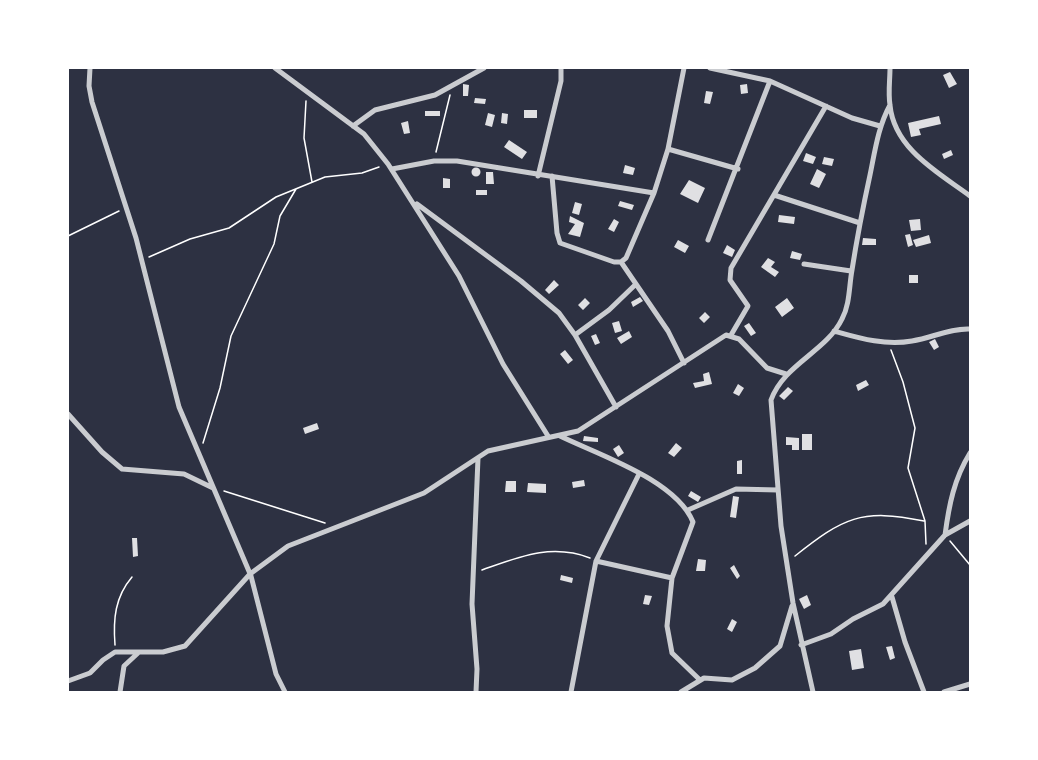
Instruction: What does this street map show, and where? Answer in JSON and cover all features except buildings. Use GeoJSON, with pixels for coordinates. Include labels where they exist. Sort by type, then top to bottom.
{"type":"FeatureCollection","features":[{"type":"Feature","properties":{"kind":"street"},"geometry":{"type":"LineString","coordinates":[[90,68],[92,102],[141,261],[179,407],[250,574],[267,630],[276,674],[285,693]]}},
{"type":"Feature","properties":{"kind":"street"},"geometry":{"type":"LineString","coordinates":[[275,68],[364,134],[390,166],[459,276],[503,364],[548,436]]}},
{"type":"Feature","properties":{"kind":"street"},"geometry":{"type":"LineString","coordinates":[[353,126],[375,110],[417,101],[453,87],[484,68]]}},
{"type":"Feature","properties":{"kind":"street"},"geometry":{"type":"LineString","coordinates":[[538,176],[561,81],[561,68]]}},
{"type":"Feature","properties":{"kind":"street"},"geometry":{"type":"LineString","coordinates":[[621,262],[632,250],[654,194],[668,149],[684,68]]}},
{"type":"Feature","properties":{"kind":"street"},"geometry":{"type":"LineString","coordinates":[[710,68],[770,81],[852,118],[880,126]]}},
{"type":"Feature","properties":{"kind":"street"},"geometry":{"type":"LineString","coordinates":[[890,68],[890,105],[894,126],[905,144],[928,165],[970,196]]}},
{"type":"Feature","properties":{"kind":"street"},"geometry":{"type":"LineString","coordinates":[[708,240],[738,169],[770,81]]}},
{"type":"Feature","properties":{"kind":"street"},"geometry":{"type":"LineString","coordinates":[[813,693],[801,645],[787,562],[778,490],[771,400],[776,387],[786,374],[834,331],[847,306],[851,271],[880,126],[890,105]]}},
{"type":"Feature","properties":{"kind":"street"},"geometry":{"type":"LineString","coordinates":[[731,335],[748,306],[729,275],[826,106]]}},
{"type":"Feature","properties":{"kind":"street"},"geometry":{"type":"LineString","coordinates":[[668,149],[738,169]]}},
{"type":"Feature","properties":{"kind":"street"},"geometry":{"type":"LineString","coordinates":[[390,166],[457,161],[654,194]]}},
{"type":"Feature","properties":{"kind":"street"},"geometry":{"type":"LineString","coordinates":[[552,176],[560,243],[598,257],[621,262],[668,331],[684,363]]}},
{"type":"Feature","properties":{"kind":"street"},"geometry":{"type":"LineString","coordinates":[[774,195],[860,223]]}},
{"type":"Feature","properties":{"kind":"street"},"geometry":{"type":"LineString","coordinates":[[412,200],[521,282],[559,314],[575,335],[616,407]]}},
{"type":"Feature","properties":{"kind":"street"},"geometry":{"type":"LineString","coordinates":[[804,264],[851,271]]}},
{"type":"Feature","properties":{"kind":"street"},"geometry":{"type":"LineString","coordinates":[[575,335],[609,310],[636,284]]}},
{"type":"Feature","properties":{"kind":"street"},"geometry":{"type":"LineString","coordinates":[[834,331],[873,341],[887,342],[910,341],[970,329]]}},
{"type":"Feature","properties":{"kind":"street"},"geometry":{"type":"LineString","coordinates":[[68,681],[90,673],[107,656],[116,652],[163,652],[185,646],[250,574],[288,546],[424,493],[478,458],[499,448],[578,431],[719,338],[731,335],[739,339],[767,368],[786,374]]}},
{"type":"Feature","properties":{"kind":"street"},"geometry":{"type":"LineString","coordinates":[[68,414],[102,452],[122,469],[184,474],[213,488]]}},
{"type":"Feature","properties":{"kind":"street"},"geometry":{"type":"LineString","coordinates":[[559,436],[639,474],[673,495],[688,510],[693,522],[691,534],[672,578],[668,641],[672,652],[700,680]]}},
{"type":"Feature","properties":{"kind":"street"},"geometry":{"type":"LineString","coordinates":[[945,535],[949,505],[958,474],[970,453]]}},
{"type":"Feature","properties":{"kind":"street"},"geometry":{"type":"LineString","coordinates":[[476,693],[473,574],[478,458]]}},
{"type":"Feature","properties":{"kind":"street"},"geometry":{"type":"LineString","coordinates":[[571,693],[596,561],[639,474]]}},
{"type":"Feature","properties":{"kind":"street"},"geometry":{"type":"LineString","coordinates":[[688,510],[736,489],[778,490]]}},
{"type":"Feature","properties":{"kind":"street"},"geometry":{"type":"LineString","coordinates":[[801,645],[839,630],[853,619],[892,597],[926,554],[945,535],[970,521]]}},
{"type":"Feature","properties":{"kind":"street"},"geometry":{"type":"LineString","coordinates":[[596,561],[672,578]]}},
{"type":"Feature","properties":{"kind":"street"},"geometry":{"type":"LineString","coordinates":[[892,597],[905,642],[924,693]]}},
{"type":"Feature","properties":{"kind":"street"},"geometry":{"type":"LineString","coordinates":[[681,693],[700,680],[732,680],[755,668],[780,646],[793,603]]}},
{"type":"Feature","properties":{"kind":"street"},"geometry":{"type":"LineString","coordinates":[[120,693],[124,666],[138,652]]}},
{"type":"Feature","properties":{"kind":"street"},"geometry":{"type":"LineString","coordinates":[[944,693],[970,684]]}},
{"type":"Feature","properties":{"kind":"path"},"geometry":{"type":"LineString","coordinates":[[434,161],[453,87]]}},
{"type":"Feature","properties":{"kind":"path"},"geometry":{"type":"LineString","coordinates":[[306,92],[304,138],[313,183]]}},
{"type":"Feature","properties":{"kind":"path"},"geometry":{"type":"LineString","coordinates":[[141,261],[190,239],[229,228],[270,200],[296,189],[390,166]]}},
{"type":"Feature","properties":{"kind":"path"},"geometry":{"type":"LineString","coordinates":[[200,459],[220,388],[231,336],[273,244],[280,216],[296,189]]}},
{"type":"Feature","properties":{"kind":"path"},"geometry":{"type":"LineString","coordinates":[[68,236],[125,208]]}},
{"type":"Feature","properties":{"kind":"path"},"geometry":{"type":"LineString","coordinates":[[887,342],[903,382],[915,428],[908,468],[925,521],[926,554]]}},
{"type":"Feature","properties":{"kind":"path"},"geometry":{"type":"LineString","coordinates":[[213,488],[281,507],[337,527]]}},
{"type":"Feature","properties":{"kind":"path"},"geometry":{"type":"LineString","coordinates":[[787,562],[836,525],[851,518],[901,516],[925,521]]}},
{"type":"Feature","properties":{"kind":"path"},"geometry":{"type":"LineString","coordinates":[[945,535],[970,565]]}},
{"type":"Feature","properties":{"kind":"path"},"geometry":{"type":"LineString","coordinates":[[473,574],[519,557],[545,551],[573,552],[596,561]]}},
{"type":"Feature","properties":{"kind":"path"},"geometry":{"type":"LineString","coordinates":[[116,652],[114,613],[124,586],[132,577]]}}]}
